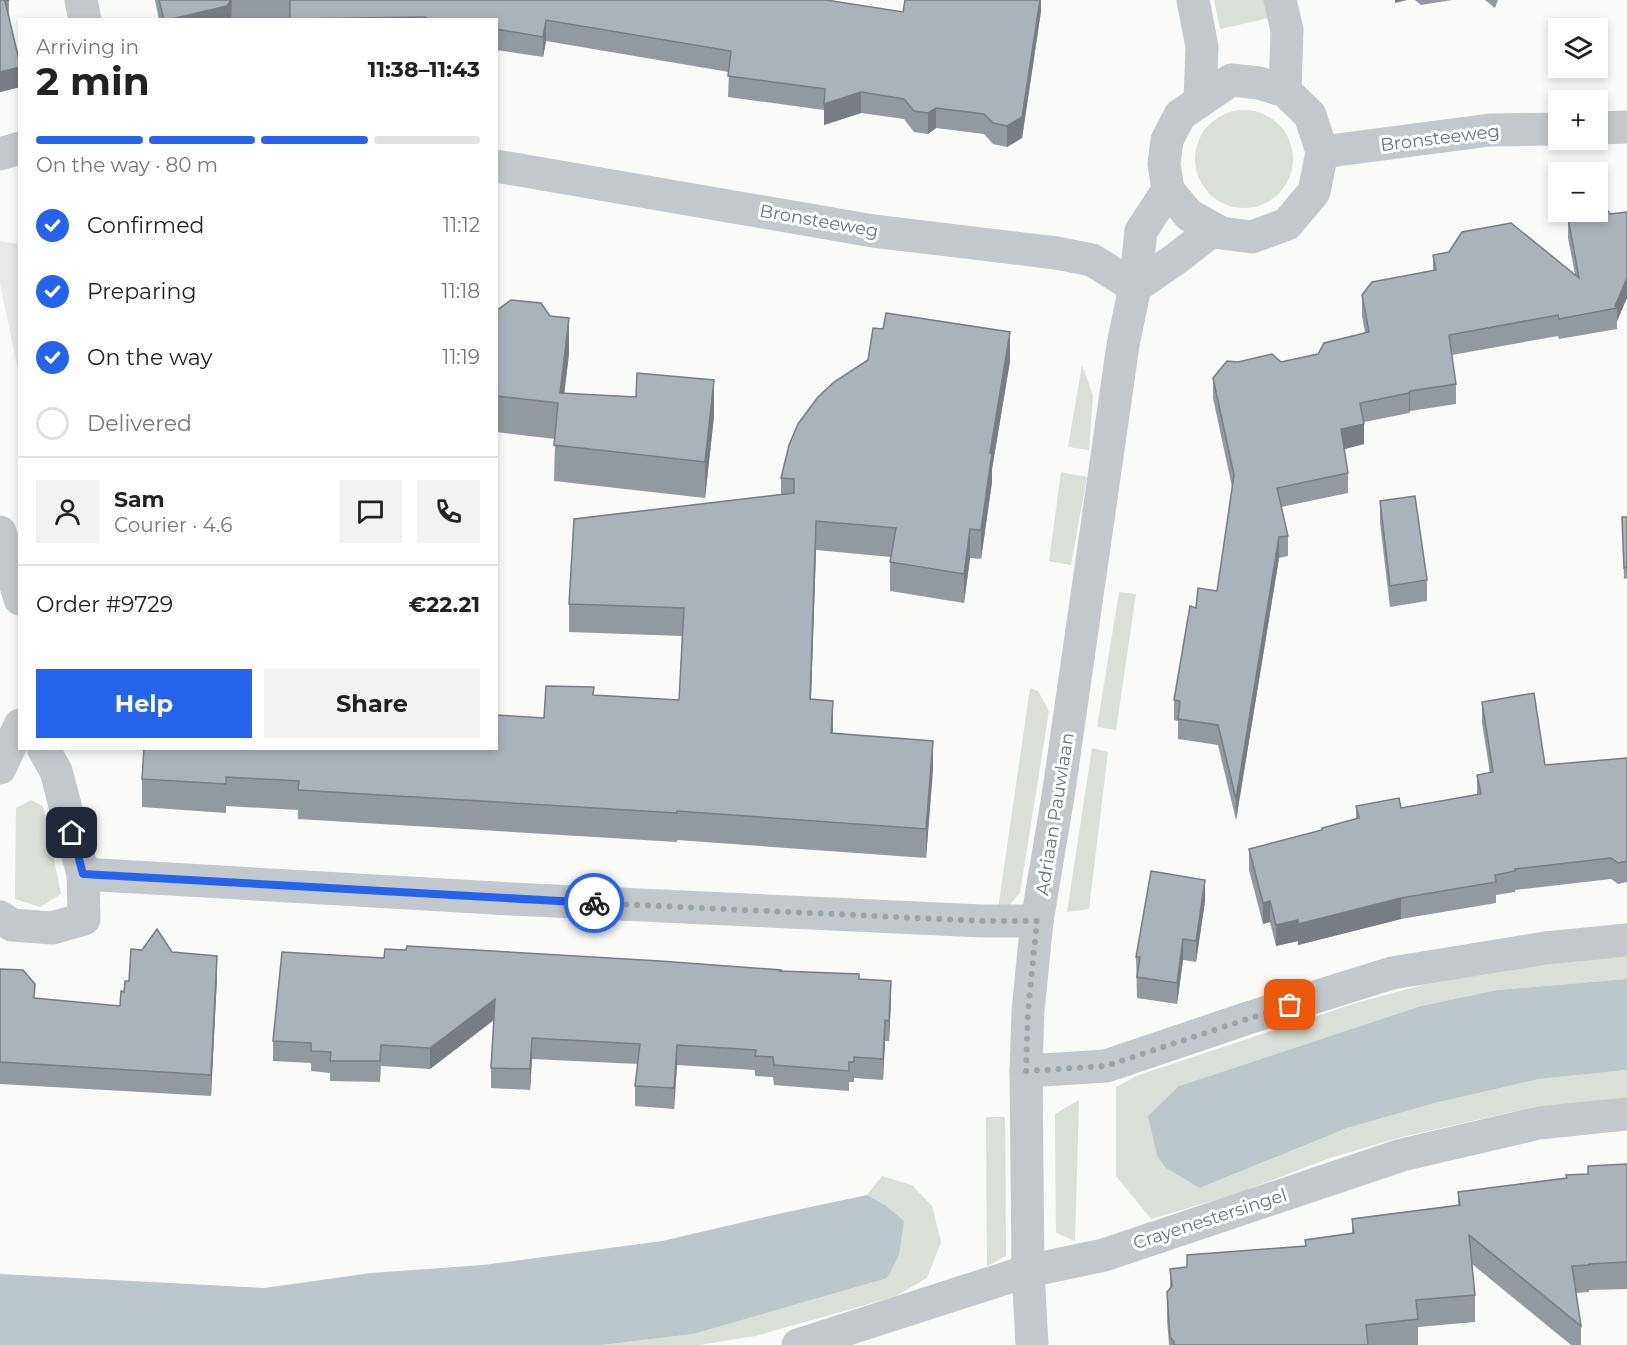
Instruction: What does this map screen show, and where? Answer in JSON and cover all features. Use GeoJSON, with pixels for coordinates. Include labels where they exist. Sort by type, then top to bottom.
{"type":"FeatureCollection","features":[{"type":"Feature","properties":{"kind":"street"},"geometry":{"type":"LineString","coordinates":[[81,0],[85,18]]}},
{"type":"Feature","properties":{"kind":"street"},"geometry":{"type":"LineString","coordinates":[[1192,0],[1202,47],[1200,99]]}},
{"type":"Feature","properties":{"kind":"street"},"geometry":{"type":"LineString","coordinates":[[1280,0],[1287,30],[1285,91]]}},
{"type":"Feature","properties":{"kind":"street"},"geometry":{"type":"LineString","coordinates":[[1231,80],[1259,83],[1285,91],[1310,115],[1322,152],[1314,192],[1287,224],[1252,237],[1221,233],[1189,215],[1168,190],[1164,164],[1167,140],[1180,115],[1200,99],[1231,80]]}},
{"type":"Feature","properties":{"kind":"street"},"geometry":{"type":"LineString","coordinates":[[1608,128],[1627,128]]}},
{"type":"Feature","properties":{"kind":"street","name":"Bronsteeweg"},"geometry":{"type":"LineString","coordinates":[[1322,152],[1490,130],[1548,129]]}},
{"type":"Feature","properties":{"kind":"street"},"geometry":{"type":"LineString","coordinates":[[0,154],[18,149]]}},
{"type":"Feature","properties":{"kind":"street","name":"Bronsteeweg"},"geometry":{"type":"LineString","coordinates":[[498,166],[873,231],[1092,260],[1136,287]]}},
{"type":"Feature","properties":{"kind":"street","name":"Adriaan Pauwlaan"},"geometry":{"type":"LineString","coordinates":[[1032,1345],[1028,1271],[1026,1071],[1028,1011],[1037,921],[1059,790],[1123,345],[1136,287],[1141,231],[1168,190]]}},
{"type":"Feature","properties":{"kind":"street"},"geometry":{"type":"LineString","coordinates":[[1136,287],[1213,230]]}},
{"type":"Feature","properties":{"kind":"street"},"geometry":{"type":"LineString","coordinates":[[0,532],[18,592]]}},
{"type":"Feature","properties":{"kind":"street"},"geometry":{"type":"LineString","coordinates":[[0,768],[18,729]]}},
{"type":"Feature","properties":{"kind":"street"},"geometry":{"type":"LineString","coordinates":[[0,917],[12,925],[52,928],[84,919],[83,874],[56,771],[44,750]]}},
{"type":"Feature","properties":{"kind":"street"},"geometry":{"type":"LineString","coordinates":[[83,874],[535,900],[982,921],[1037,921]]}},
{"type":"Feature","properties":{"kind":"street"},"geometry":{"type":"LineString","coordinates":[[1026,1071],[1106,1066],[1392,973],[1545,948],[1627,940]]}},
{"type":"Feature","properties":{"kind":"street","name":"Crayenestersingel"},"geometry":{"type":"LineString","coordinates":[[798,1345],[1028,1271],[1104,1255],[1402,1155],[1539,1123],[1627,1114]]}},
{"type":"Feature","properties":{"kind":"shaded area"},"geometry":{"type":"Polygon","coordinates":[[[1214,0],[1265,0],[1269,18],[1220,29],[1214,0]]]}},
{"type":"Feature","properties":{"kind":"shaded area"},"geometry":{"type":"Polygon","coordinates":[[[1244,110],[1263,114],[1278,125],[1289,140],[1293,159],[1289,178],[1278,193],[1263,204],[1244,208],[1225,204],[1210,193],[1199,178],[1195,159],[1199,140],[1210,125],[1225,114],[1244,110]]]}},
{"type":"Feature","properties":{"kind":"shaded area"},"geometry":{"type":"Polygon","coordinates":[[[0,241],[18,244],[18,370],[0,284],[0,241]]]}},
{"type":"Feature","properties":{"kind":"shaded area"},"geometry":{"type":"Polygon","coordinates":[[[1082,365],[1093,395],[1089,450],[1068,447],[1082,365]]]}},
{"type":"Feature","properties":{"kind":"shaded area"},"geometry":{"type":"Polygon","coordinates":[[[1061,472],[1087,477],[1071,565],[1049,561],[1061,472]]]}},
{"type":"Feature","properties":{"kind":"shaded area"},"geometry":{"type":"Polygon","coordinates":[[[1119,592],[1136,594],[1116,730],[1097,727],[1119,592]]]}},
{"type":"Feature","properties":{"kind":"shaded area"},"geometry":{"type":"Polygon","coordinates":[[[1030,688],[1038,691],[1049,711],[1020,893],[1006,909],[998,909],[1030,688]]]}},
{"type":"Feature","properties":{"kind":"shaded area"},"geometry":{"type":"Polygon","coordinates":[[[1092,748],[1108,752],[1089,909],[1067,912],[1092,748]]]}},
{"type":"Feature","properties":{"kind":"shaded area"},"geometry":{"type":"Polygon","coordinates":[[[31,800],[43,806],[61,894],[40,907],[15,899],[16,808],[31,800]]]}},
{"type":"Feature","properties":{"kind":"shaded area"},"geometry":{"type":"Polygon","coordinates":[[[1627,956],[1627,979],[1497,990],[1421,1006],[1179,1086],[1200,1188],[1347,1128],[1435,1103],[1539,1079],[1627,1070],[1627,1100],[1534,1107],[1398,1138],[1330,1158],[1236,1194],[1151,1219],[1116,1176],[1116,1087],[1139,1075],[1356,1003],[1471,972],[1627,956]]]}},
{"type":"Feature","properties":{"kind":"shaded area"},"geometry":{"type":"Polygon","coordinates":[[[1627,979],[1627,1070],[1539,1079],[1435,1103],[1347,1128],[1200,1188],[1166,1168],[1157,1155],[1148,1116],[1179,1086],[1421,1006],[1497,990],[1627,979]]]}},
{"type":"Feature","properties":{"kind":"shaded area"},"geometry":{"type":"Polygon","coordinates":[[[1079,1100],[1075,1241],[1056,1233],[1055,1114],[1079,1100]]]}},
{"type":"Feature","properties":{"kind":"shaded area"},"geometry":{"type":"Polygon","coordinates":[[[986,1117],[1005,1117],[1006,1256],[987,1266],[986,1117]]]}},
{"type":"Feature","properties":{"kind":"shaded area"},"geometry":{"type":"Polygon","coordinates":[[[882,1176],[912,1185],[932,1206],[941,1242],[927,1278],[894,1297],[755,1336],[699,1345],[602,1345],[693,1334],[885,1205],[867,1195],[882,1176]]]}},
{"type":"Feature","properties":{"kind":"shaded area"},"geometry":{"type":"Polygon","coordinates":[[[867,1195],[885,1205],[904,1221],[899,1255],[887,1278],[693,1334],[602,1345],[0,1345],[0,1274],[264,1288],[371,1273],[483,1265],[662,1241],[867,1195]]]}},
{"type":"Feature","properties":{"kind":"building"},"geometry":{"type":"Polygon","coordinates":[[[0,0],[9,0],[5,1],[18,56],[18,68],[0,72],[0,0]]]}},
{"type":"Feature","properties":{"kind":"building"},"geometry":{"type":"Polygon","coordinates":[[[159,0],[231,0],[227,6],[176,18],[164,18],[159,0]]]}},
{"type":"Feature","properties":{"kind":"building"},"geometry":{"type":"Polygon","coordinates":[[[290,0],[826,0],[903,12],[905,0],[1040,0],[1022,117],[1007,126],[993,123],[984,114],[936,108],[928,113],[914,111],[904,99],[861,92],[824,104],[825,89],[728,76],[731,51],[546,20],[543,37],[498,29],[498,18],[290,18],[290,0]]]}},
{"type":"Feature","properties":{"kind":"building"},"geometry":{"type":"Polygon","coordinates":[[[1608,211],[1610,214],[1627,212],[1627,278],[1615,306],[1617,308],[1559,319],[1558,315],[1449,335],[1456,384],[1410,391],[1360,403],[1364,424],[1341,429],[1348,473],[1277,488],[1288,536],[1279,537],[1236,799],[1218,725],[1178,719],[1180,701],[1174,700],[1190,606],[1196,608],[1198,588],[1217,591],[1234,475],[1213,378],[1227,361],[1238,362],[1272,354],[1281,362],[1318,354],[1324,343],[1369,332],[1362,295],[1372,282],[1436,270],[1433,255],[1449,252],[1462,232],[1511,223],[1579,278],[1569,222],[1608,222],[1608,211]]]}},
{"type":"Feature","properties":{"kind":"building"},"geometry":{"type":"Polygon","coordinates":[[[511,300],[541,303],[550,316],[569,318],[560,393],[636,397],[637,373],[714,380],[705,462],[554,445],[558,403],[498,396],[498,310],[511,300]]]}},
{"type":"Feature","properties":{"kind":"building"},"geometry":{"type":"Polygon","coordinates":[[[886,313],[1010,332],[990,453],[992,453],[981,530],[970,529],[964,574],[890,562],[896,528],[816,521],[810,699],[833,701],[831,733],[933,741],[926,829],[677,811],[677,813],[298,790],[299,781],[226,777],[226,784],[142,779],[144,750],[498,750],[498,715],[544,718],[546,686],[594,687],[593,695],[679,700],[684,608],[569,604],[574,519],[794,493],[794,479],[781,478],[789,445],[798,424],[818,397],[834,382],[868,360],[873,328],[883,329],[886,313]]]}},
{"type":"Feature","properties":{"kind":"building"},"geometry":{"type":"Polygon","coordinates":[[[1415,496],[1427,580],[1390,586],[1380,501],[1415,496]]]}},
{"type":"Feature","properties":{"kind":"building"},"geometry":{"type":"Polygon","coordinates":[[[1622,517],[1627,517],[1627,567],[1624,568],[1622,517]]]}},
{"type":"Feature","properties":{"kind":"building"},"geometry":{"type":"Polygon","coordinates":[[[1534,693],[1545,765],[1627,758],[1627,861],[1618,863],[1611,858],[1515,869],[1515,871],[1495,875],[1496,882],[1401,898],[1298,924],[1298,920],[1276,925],[1270,901],[1263,903],[1249,849],[1359,818],[1356,806],[1399,798],[1401,808],[1481,794],[1477,775],[1493,772],[1482,702],[1534,693]]]}},
{"type":"Feature","properties":{"kind":"building"},"geometry":{"type":"Polygon","coordinates":[[[1151,871],[1205,880],[1196,941],[1183,939],[1177,983],[1137,977],[1140,957],[1136,957],[1151,871]]]}},
{"type":"Feature","properties":{"kind":"building"},"geometry":{"type":"Polygon","coordinates":[[[157,929],[172,952],[217,956],[211,1075],[0,1062],[0,969],[23,970],[35,984],[34,998],[120,1006],[121,991],[124,992],[125,981],[129,981],[131,949],[142,950],[157,929]]]}},
{"type":"Feature","properties":{"kind":"building"},"geometry":{"type":"Polygon","coordinates":[[[407,946],[660,961],[780,971],[859,974],[859,979],[891,981],[889,1021],[885,1020],[883,1059],[854,1057],[854,1062],[849,1062],[849,1071],[774,1065],[773,1057],[755,1056],[756,1050],[677,1045],[674,1088],[635,1086],[640,1044],[532,1038],[530,1069],[491,1068],[495,999],[430,1048],[381,1045],[380,1061],[330,1061],[331,1052],[311,1051],[311,1043],[273,1041],[282,952],[384,958],[385,949],[406,950],[407,946]]]}},
{"type":"Feature","properties":{"kind":"building"},"geometry":{"type":"Polygon","coordinates":[[[1627,1164],[1627,1262],[1572,1266],[1581,1326],[1469,1235],[1475,1295],[1416,1300],[1418,1319],[1366,1325],[1368,1345],[1174,1345],[1170,1337],[1167,1292],[1172,1286],[1170,1269],[1187,1267],[1187,1255],[1306,1246],[1305,1240],[1354,1233],[1352,1219],[1460,1205],[1458,1192],[1567,1178],[1566,1175],[1588,1174],[1588,1166],[1627,1164]]]}},
{"type":"Feature","properties":{"kind":"way so far"},"geometry":{"type":"LineString","coordinates":[[594,903],[982,921],[1037,921],[1028,1011],[1026,1071],[1106,1066],[1290,1005]]}},
{"type":"Feature","properties":{"kind":"route"},"geometry":{"type":"LineString","coordinates":[[72,833],[83,874],[594,903]]}}]}
